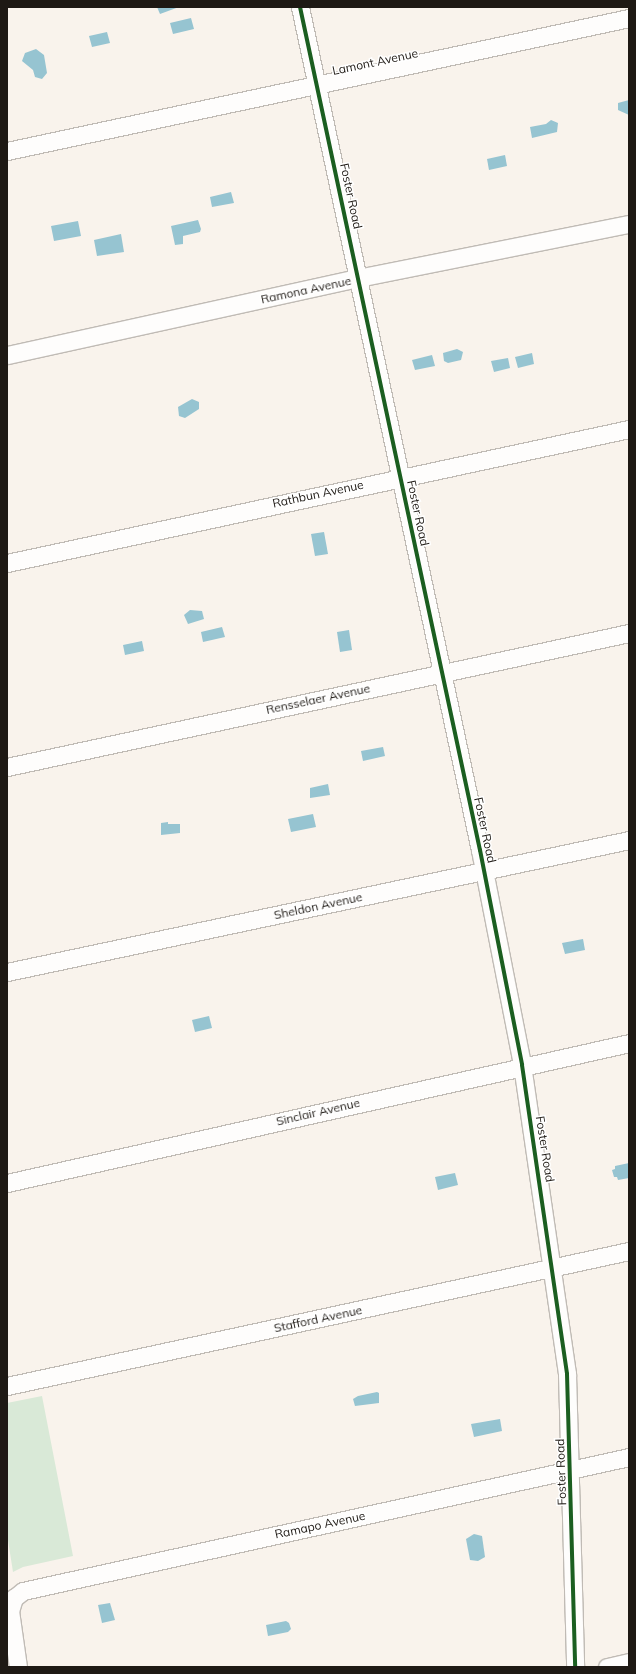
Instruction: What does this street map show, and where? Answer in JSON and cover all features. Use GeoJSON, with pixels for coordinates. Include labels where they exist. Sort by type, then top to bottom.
{"type":"FeatureCollection","features":[{"type":"Feature","properties":{"kind":"street","name":"Foster Road"},"geometry":{"type":"LineString","coordinates":[[300,7],[484,871],[522,1065],[568,1374],[575,1667]]}},
{"type":"Feature","properties":{"kind":"street","name":"Lamont Avenue"},"geometry":{"type":"LineString","coordinates":[[7,151],[629,18]]}},
{"type":"Feature","properties":{"kind":"street","name":"Ramona Avenue"},"geometry":{"type":"LineString","coordinates":[[7,355],[358,278],[629,224]]}},
{"type":"Feature","properties":{"kind":"street","name":"Rathbun Avenue"},"geometry":{"type":"LineString","coordinates":[[7,563],[400,476],[629,429]]}},
{"type":"Feature","properties":{"kind":"street","name":"Rensselaer Avenue"},"geometry":{"type":"LineString","coordinates":[[7,767],[442,672],[629,633]]}},
{"type":"Feature","properties":{"kind":"street","name":"Sheldon Avenue"},"geometry":{"type":"LineString","coordinates":[[7,972],[629,840]]}},
{"type":"Feature","properties":{"kind":"street","name":"Sinclair Avenue"},"geometry":{"type":"LineString","coordinates":[[7,1183],[522,1065],[629,1043]]}},
{"type":"Feature","properties":{"kind":"street","name":"Stafford Avenue"},"geometry":{"type":"LineString","coordinates":[[7,1386],[629,1252]]}},
{"type":"Feature","properties":{"kind":"street","name":"Ramapo Avenue"},"geometry":{"type":"LineString","coordinates":[[18,1667],[10,1616],[14,1598],[23,1591],[629,1457]]}},
{"type":"Feature","properties":{"kind":"street"},"geometry":{"type":"LineString","coordinates":[[607,1667],[629,1662]]}},
{"type":"Feature","properties":{"kind":"green space"},"geometry":{"type":"Polygon","coordinates":[[[42,1396],[73,1556],[23,1567],[13,1572],[7,1534],[7,1403],[42,1396]]]}},
{"type":"Feature","properties":{"kind":"water"},"geometry":{"type":"Polygon","coordinates":[[[157,7],[179,7],[160,14],[157,7]]]}},
{"type":"Feature","properties":{"kind":"water"},"geometry":{"type":"Polygon","coordinates":[[[191,18],[194,29],[173,34],[170,23],[191,18]]]}},
{"type":"Feature","properties":{"kind":"water"},"geometry":{"type":"Polygon","coordinates":[[[107,32],[110,43],[92,47],[89,36],[107,32]]]}},
{"type":"Feature","properties":{"kind":"water"},"geometry":{"type":"Polygon","coordinates":[[[36,49],[44,55],[47,73],[42,79],[35,77],[33,70],[22,61],[25,53],[36,49]]]}},
{"type":"Feature","properties":{"kind":"water"},"geometry":{"type":"Polygon","coordinates":[[[629,100],[629,115],[618,110],[618,103],[629,100]]]}},
{"type":"Feature","properties":{"kind":"water"},"geometry":{"type":"Polygon","coordinates":[[[551,120],[558,123],[557,132],[532,138],[530,127],[546,124],[551,120]]]}},
{"type":"Feature","properties":{"kind":"water"},"geometry":{"type":"Polygon","coordinates":[[[505,155],[507,166],[489,170],[487,159],[505,155]]]}},
{"type":"Feature","properties":{"kind":"water"},"geometry":{"type":"Polygon","coordinates":[[[231,192],[234,203],[212,207],[210,197],[231,192]]]}},
{"type":"Feature","properties":{"kind":"water"},"geometry":{"type":"Polygon","coordinates":[[[198,220],[201,229],[200,232],[183,236],[183,244],[175,245],[171,226],[198,220]]]}},
{"type":"Feature","properties":{"kind":"water"},"geometry":{"type":"Polygon","coordinates":[[[78,221],[81,236],[54,241],[51,226],[78,221]]]}},
{"type":"Feature","properties":{"kind":"water"},"geometry":{"type":"Polygon","coordinates":[[[121,234],[124,252],[97,256],[94,240],[121,234]]]}},
{"type":"Feature","properties":{"kind":"water"},"geometry":{"type":"Polygon","coordinates":[[[457,349],[463,352],[461,360],[448,363],[444,361],[443,353],[457,349]]]}},
{"type":"Feature","properties":{"kind":"water"},"geometry":{"type":"Polygon","coordinates":[[[532,353],[534,364],[518,368],[515,357],[532,353]]]}},
{"type":"Feature","properties":{"kind":"water"},"geometry":{"type":"Polygon","coordinates":[[[432,355],[435,366],[415,370],[412,360],[432,355]]]}},
{"type":"Feature","properties":{"kind":"water"},"geometry":{"type":"Polygon","coordinates":[[[508,358],[510,368],[494,372],[491,361],[508,358]]]}},
{"type":"Feature","properties":{"kind":"water"},"geometry":{"type":"Polygon","coordinates":[[[192,399],[199,402],[199,409],[185,418],[179,416],[178,407],[192,399]]]}},
{"type":"Feature","properties":{"kind":"water"},"geometry":{"type":"Polygon","coordinates":[[[324,532],[328,554],[315,556],[311,534],[324,532]]]}},
{"type":"Feature","properties":{"kind":"water"},"geometry":{"type":"Polygon","coordinates":[[[190,610],[202,611],[204,619],[188,624],[184,615],[190,610]]]}},
{"type":"Feature","properties":{"kind":"water"},"geometry":{"type":"Polygon","coordinates":[[[222,627],[225,637],[203,642],[201,632],[222,627]]]}},
{"type":"Feature","properties":{"kind":"water"},"geometry":{"type":"Polygon","coordinates":[[[349,630],[352,650],[340,652],[337,632],[349,630]]]}},
{"type":"Feature","properties":{"kind":"water"},"geometry":{"type":"Polygon","coordinates":[[[142,641],[144,651],[125,655],[123,645],[142,641]]]}},
{"type":"Feature","properties":{"kind":"water"},"geometry":{"type":"Polygon","coordinates":[[[383,747],[385,756],[363,761],[361,751],[383,747]]]}},
{"type":"Feature","properties":{"kind":"water"},"geometry":{"type":"Polygon","coordinates":[[[328,784],[330,795],[310,798],[310,788],[328,784]]]}},
{"type":"Feature","properties":{"kind":"water"},"geometry":{"type":"Polygon","coordinates":[[[313,814],[316,827],[291,832],[288,819],[313,814]]]}},
{"type":"Feature","properties":{"kind":"water"},"geometry":{"type":"Polygon","coordinates":[[[168,822],[168,824],[180,824],[180,833],[161,835],[161,823],[168,822]]]}},
{"type":"Feature","properties":{"kind":"water"},"geometry":{"type":"Polygon","coordinates":[[[583,939],[585,950],[565,954],[562,943],[583,939]]]}},
{"type":"Feature","properties":{"kind":"water"},"geometry":{"type":"Polygon","coordinates":[[[209,1016],[212,1028],[195,1032],[192,1020],[209,1016]]]}},
{"type":"Feature","properties":{"kind":"water"},"geometry":{"type":"Polygon","coordinates":[[[629,1163],[629,1178],[618,1180],[617,1177],[614,1177],[612,1170],[615,1169],[615,1166],[629,1163]]]}},
{"type":"Feature","properties":{"kind":"water"},"geometry":{"type":"Polygon","coordinates":[[[455,1173],[458,1185],[438,1190],[435,1177],[455,1173]]]}},
{"type":"Feature","properties":{"kind":"water"},"geometry":{"type":"Polygon","coordinates":[[[377,1392],[379,1393],[379,1403],[355,1406],[353,1399],[358,1396],[377,1392]]]}},
{"type":"Feature","properties":{"kind":"water"},"geometry":{"type":"Polygon","coordinates":[[[500,1419],[502,1431],[474,1437],[471,1424],[500,1419]]]}},
{"type":"Feature","properties":{"kind":"water"},"geometry":{"type":"Polygon","coordinates":[[[474,1534],[482,1536],[485,1557],[478,1561],[470,1560],[466,1539],[474,1534]]]}},
{"type":"Feature","properties":{"kind":"water"},"geometry":{"type":"Polygon","coordinates":[[[110,1603],[115,1620],[102,1623],[98,1605],[110,1603]]]}},
{"type":"Feature","properties":{"kind":"water"},"geometry":{"type":"Polygon","coordinates":[[[286,1621],[289,1623],[291,1629],[288,1632],[268,1636],[266,1625],[286,1621]]]}},
{"type":"Feature","properties":{"kind":"cycle path"},"geometry":{"type":"LineString","coordinates":[[300,7],[480,850],[522,1065],[567,1374],[575,1667]]}}]}
